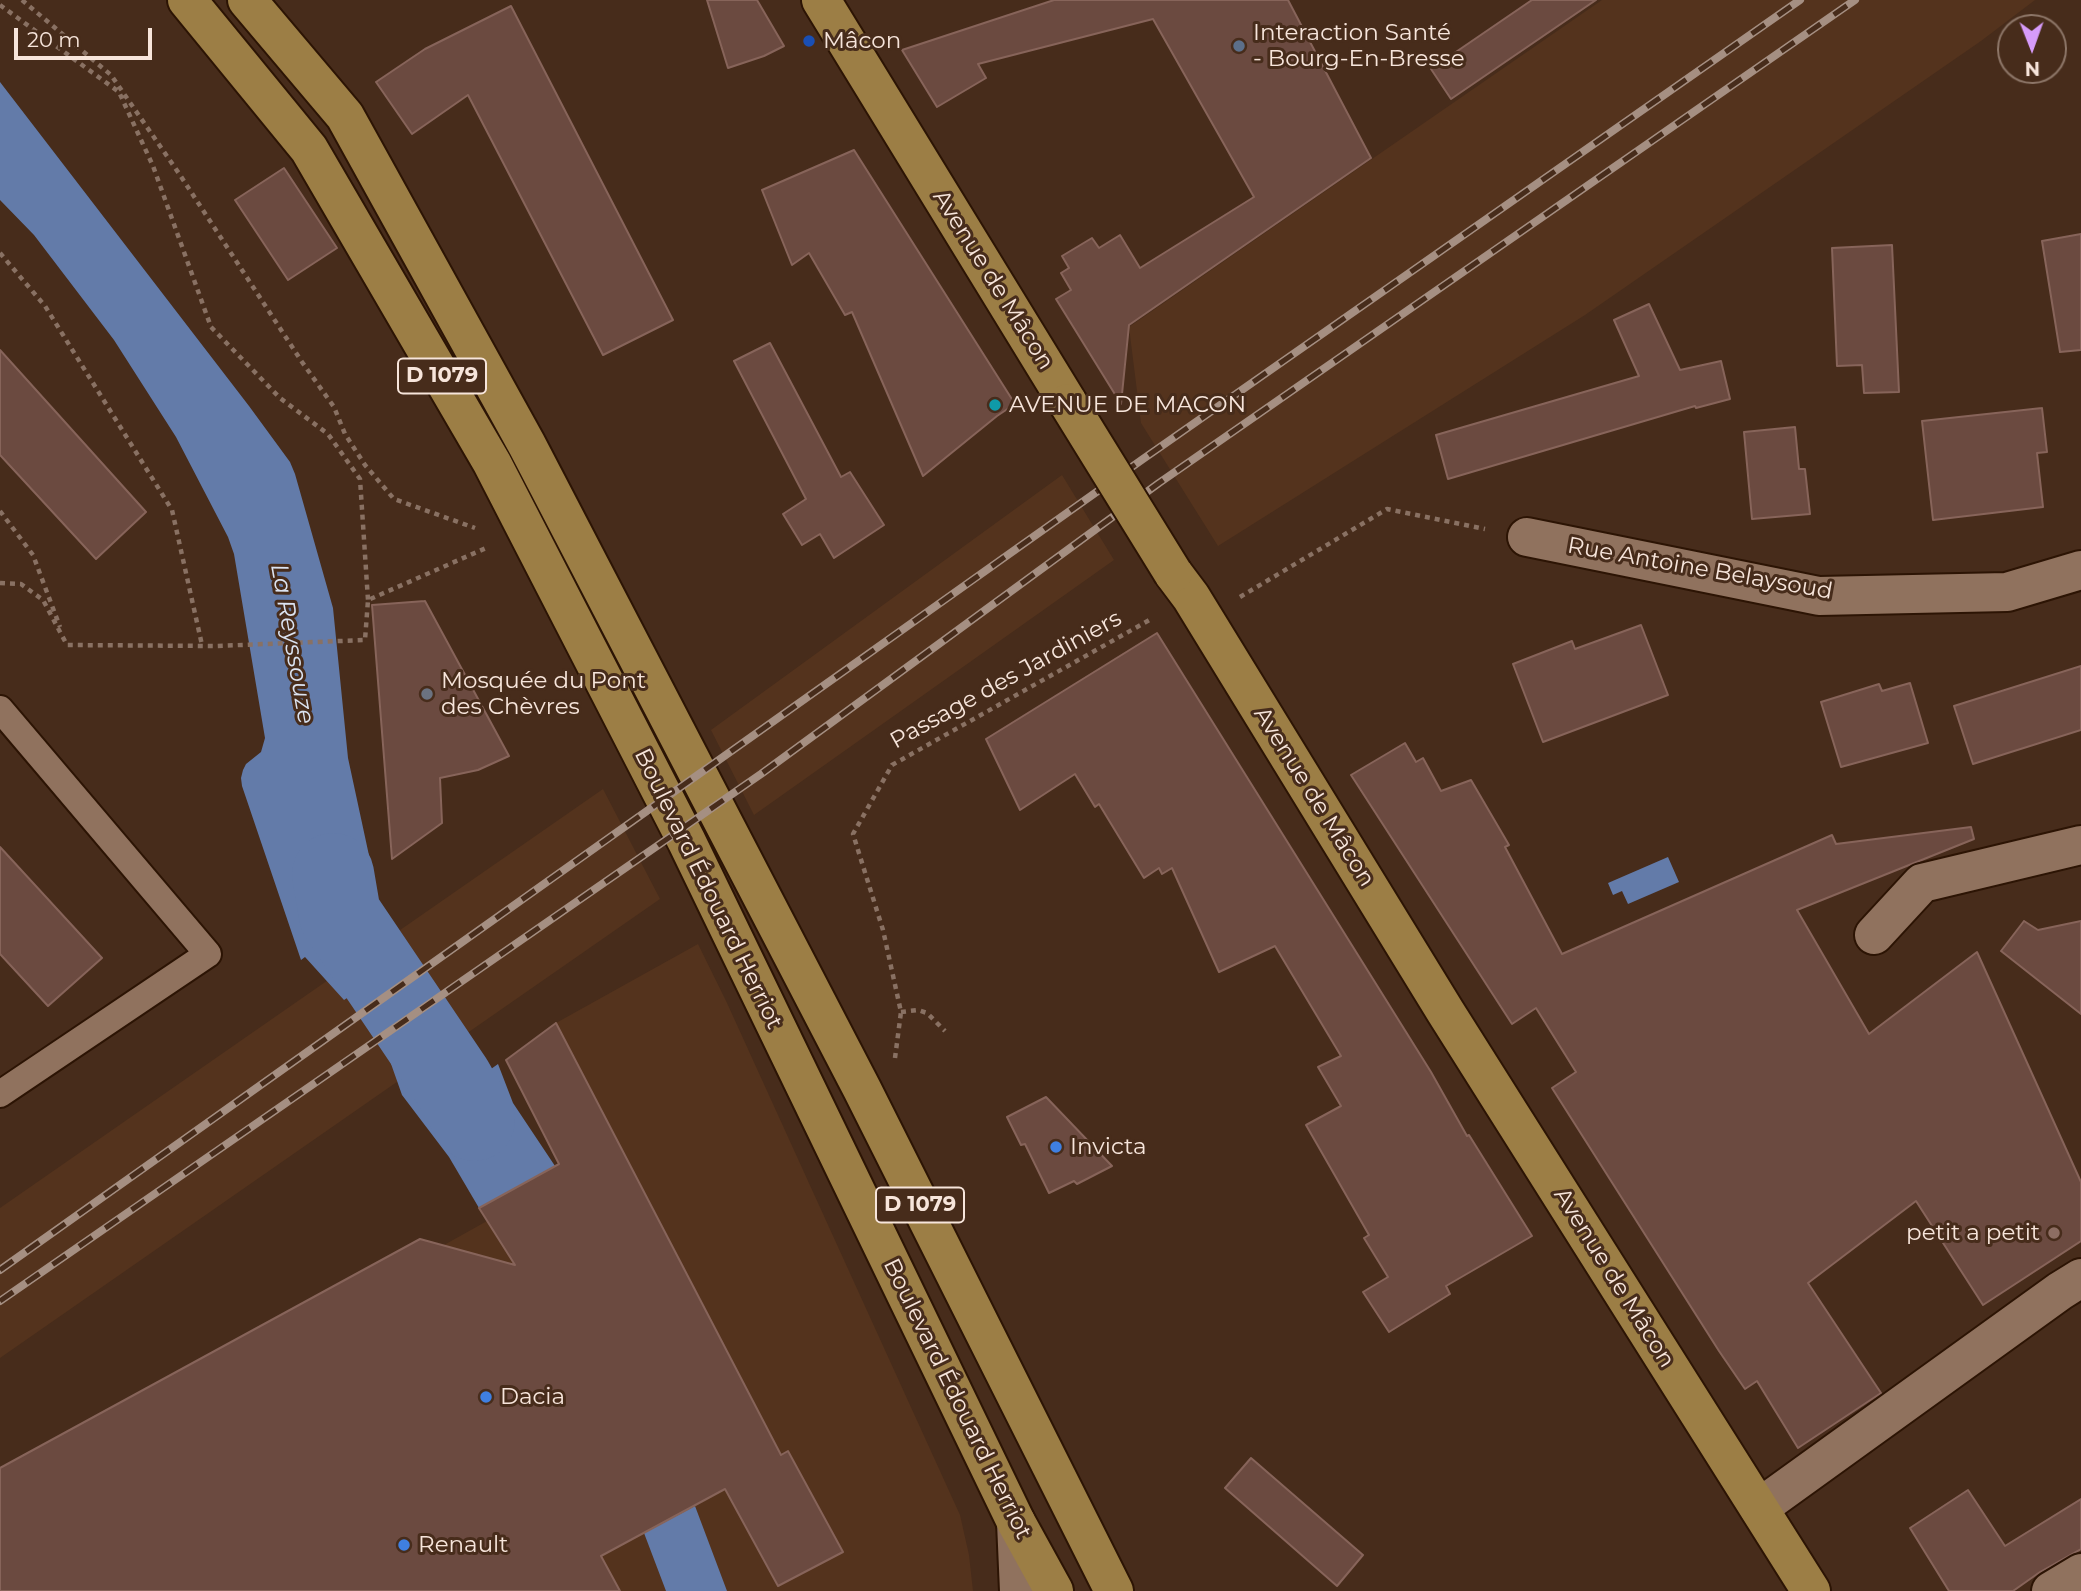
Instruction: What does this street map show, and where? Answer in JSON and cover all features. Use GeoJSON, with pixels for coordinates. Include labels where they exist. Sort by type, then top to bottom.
{"type":"FeatureCollection","features":[{"type":"Feature","properties":{"kind":"main road","name":"Boulevard Édouard Herriot"},"geometry":{"type":"LineString","coordinates":[[187,0],[309,149],[492,463],[517,537],[687,842],[1016,1522],[1054,1591]]}},
{"type":"Feature","properties":{"kind":"main road","name":"Boulevard Édouard Herriot"},"geometry":{"type":"LineString","coordinates":[[247,0],[345,116],[527,445],[862,1089],[1114,1591]]}},
{"type":"Feature","properties":{"kind":"main road","name":"Avenue de Mâcon"},"geometry":{"type":"LineString","coordinates":[[821,0],[1445,1011],[1811,1591]]}},
{"type":"Feature","properties":{"kind":"street","name":"Rue Antoine Belaysoud"},"geometry":{"type":"LineString","coordinates":[[1527,537],[1819,596],[2007,592],[2081,570]]}},
{"type":"Feature","properties":{"kind":"street"},"geometry":{"type":"LineString","coordinates":[[1874,935],[1922,883],[2081,845]]}},
{"type":"Feature","properties":{"kind":"street"},"geometry":{"type":"LineString","coordinates":[[1759,1508],[2081,1278]]}},
{"type":"Feature","properties":{"kind":"street"},"geometry":{"type":"LineString","coordinates":[[1016,1522],[1019,1591]]}},
{"type":"Feature","properties":{"kind":"street"},"geometry":{"type":"LineString","coordinates":[[2051,1591],[2081,1573]]}},
{"type":"Feature","properties":{"kind":"lane"},"geometry":{"type":"LineString","coordinates":[[0,709],[208,954],[0,1094]]}},
{"type":"Feature","properties":{"kind":"path"},"geometry":{"type":"LineString","coordinates":[[22,0],[111,75],[334,407],[345,434],[365,466],[394,499],[517,537]]}},
{"type":"Feature","properties":{"kind":"path"},"geometry":{"type":"LineString","coordinates":[[0,5],[119,92],[153,166],[211,327],[280,398],[328,434],[360,478],[368,600],[365,640],[216,646],[66,645]]}},
{"type":"Feature","properties":{"kind":"path"},"geometry":{"type":"LineString","coordinates":[[0,253],[45,306],[172,510],[202,645]]}},
{"type":"Feature","properties":{"kind":"path","name":"Passage des Jardiniers"},"geometry":{"type":"LineString","coordinates":[[894,1060],[901,1012],[883,930],[853,834],[892,765],[1190,596],[1387,509],[1527,537]]}},
{"type":"Feature","properties":{"kind":"path"},"geometry":{"type":"LineString","coordinates":[[0,511],[33,555],[66,645]]}},
{"type":"Feature","properties":{"kind":"path"},"geometry":{"type":"LineString","coordinates":[[368,600],[517,537]]}},
{"type":"Feature","properties":{"kind":"path"},"geometry":{"type":"LineString","coordinates":[[0,583],[21,584],[43,600],[66,645]]}},
{"type":"Feature","properties":{"kind":"path"},"geometry":{"type":"LineString","coordinates":[[901,1012],[918,1010],[927,1013],[945,1031]]}},
{"type":"Feature","properties":{"kind":"shaded area"},"geometry":{"type":"Polygon","coordinates":[[[1602,0],[2035,0],[2017,14],[1997,14],[1997,29],[1981,41],[1585,315],[1218,546],[1141,423],[1129,327],[1602,0]]]}},
{"type":"Feature","properties":{"kind":"shaded area"},"geometry":{"type":"Polygon","coordinates":[[[1062,475],[1114,560],[754,815],[711,730],[1062,475]]]}},
{"type":"Feature","properties":{"kind":"shaded area"},"geometry":{"type":"Polygon","coordinates":[[[603,789],[660,899],[0,1358],[0,1208],[603,789]]]}},
{"type":"Feature","properties":{"kind":"shaded area"},"geometry":{"type":"Polygon","coordinates":[[[698,944],[960,1515],[969,1555],[973,1591],[0,1591],[0,1468],[420,1239],[444,1245],[487,1221],[479,1208],[559,1163],[506,1060],[556,1023],[698,944]]]}},
{"type":"Feature","properties":{"kind":"water"},"geometry":{"type":"Polygon","coordinates":[[[0,82],[249,406],[290,462],[295,474],[333,608],[348,758],[373,874],[372,893],[380,918],[407,958],[344,1000],[305,957],[301,960],[242,786],[243,770],[246,764],[261,752],[265,738],[234,554],[228,537],[176,437],[114,340],[34,235],[0,200],[0,82]]]}},
{"type":"Feature","properties":{"kind":"water"},"geometry":{"type":"Polygon","coordinates":[[[1668,857],[1679,882],[1628,904],[1622,891],[1613,895],[1608,883],[1668,857]]]}},
{"type":"Feature","properties":{"kind":"water"},"geometry":{"type":"Polygon","coordinates":[[[439,1006],[484,1074],[498,1064],[513,1103],[555,1166],[479,1208],[449,1157],[402,1095],[384,1044],[439,1006]]]}},
{"type":"Feature","properties":{"kind":"water"},"geometry":{"type":"Polygon","coordinates":[[[695,1506],[727,1591],[666,1591],[644,1533],[695,1506]]]}},
{"type":"Feature","properties":{"kind":"building"},"geometry":{"type":"Polygon","coordinates":[[[707,0],[757,0],[784,46],[728,68],[707,0]]]}},
{"type":"Feature","properties":{"kind":"building"},"geometry":{"type":"Polygon","coordinates":[[[1054,0],[1288,0],[1371,158],[1129,325],[1121,404],[1056,299],[1071,290],[1061,273],[1069,268],[1062,256],[1092,238],[1099,248],[1120,235],[1140,268],[1254,197],[1153,19],[978,64],[986,78],[937,107],[902,50],[1054,0]]]}},
{"type":"Feature","properties":{"kind":"building"},"geometry":{"type":"Polygon","coordinates":[[[1532,0],[1596,0],[1451,99],[1431,69],[1532,0]]]}},
{"type":"Feature","properties":{"kind":"building"},"geometry":{"type":"Polygon","coordinates":[[[511,6],[673,320],[603,355],[468,95],[412,134],[376,82],[425,49],[511,6]]]}},
{"type":"Feature","properties":{"kind":"building"},"geometry":{"type":"Polygon","coordinates":[[[854,150],[1015,404],[923,476],[852,312],[845,315],[809,253],[792,265],[762,190],[854,150]]]}},
{"type":"Feature","properties":{"kind":"building"},"geometry":{"type":"Polygon","coordinates":[[[284,168],[337,248],[288,280],[235,200],[284,168]]]}},
{"type":"Feature","properties":{"kind":"building"},"geometry":{"type":"Polygon","coordinates":[[[2081,234],[2081,350],[2060,352],[2042,241],[2081,234]]]}},
{"type":"Feature","properties":{"kind":"building"},"geometry":{"type":"Polygon","coordinates":[[[1892,245],[1899,392],[1864,393],[1862,365],[1837,366],[1832,248],[1892,245]]]}},
{"type":"Feature","properties":{"kind":"building"},"geometry":{"type":"Polygon","coordinates":[[[1649,304],[1680,370],[1721,361],[1730,399],[1696,408],[1695,406],[1448,479],[1436,435],[1639,376],[1614,320],[1649,304]]]}},
{"type":"Feature","properties":{"kind":"building"},"geometry":{"type":"Polygon","coordinates":[[[770,343],[841,477],[850,472],[884,525],[834,558],[820,534],[802,545],[783,514],[806,499],[734,361],[770,343]]]}},
{"type":"Feature","properties":{"kind":"building"},"geometry":{"type":"Polygon","coordinates":[[[0,350],[146,512],[96,559],[0,455],[0,350]]]}},
{"type":"Feature","properties":{"kind":"building"},"geometry":{"type":"Polygon","coordinates":[[[2042,408],[2047,452],[2037,453],[2043,507],[1933,520],[1922,421],[2042,408]]]}},
{"type":"Feature","properties":{"kind":"building"},"geometry":{"type":"Polygon","coordinates":[[[1795,427],[1799,469],[1805,469],[1810,514],[1752,519],[1744,432],[1795,427]]]}},
{"type":"Feature","properties":{"kind":"building","name":"Mosquée du Pont des Chèvres"},"geometry":{"type":"Polygon","coordinates":[[[425,601],[509,756],[478,770],[440,778],[442,823],[392,859],[372,605],[425,601]]]}},
{"type":"Feature","properties":{"kind":"building"},"geometry":{"type":"Polygon","coordinates":[[[1641,625],[1668,695],[1543,742],[1513,664],[1572,641],[1575,649],[1641,625]]]}},
{"type":"Feature","properties":{"kind":"building"},"geometry":{"type":"Polygon","coordinates":[[[1157,633],[1431,1072],[1467,1136],[1469,1135],[1532,1236],[1446,1286],[1450,1294],[1389,1332],[1363,1292],[1388,1277],[1364,1238],[1369,1235],[1306,1125],[1341,1106],[1318,1067],[1341,1056],[1275,946],[1219,972],[1172,868],[1162,874],[1159,868],[1144,878],[1099,804],[1095,807],[1075,774],[1020,810],[986,739],[1157,633]]]}},
{"type":"Feature","properties":{"kind":"building"},"geometry":{"type":"Polygon","coordinates":[[[2081,666],[2081,730],[1973,764],[1954,706],[2081,666]]]}},
{"type":"Feature","properties":{"kind":"building"},"geometry":{"type":"Polygon","coordinates":[[[1910,683],[1928,743],[1841,767],[1821,702],[1879,684],[1882,691],[1910,683]]]}},
{"type":"Feature","properties":{"kind":"building"},"geometry":{"type":"Polygon","coordinates":[[[1405,743],[1416,762],[1423,758],[1441,791],[1471,780],[1509,845],[1505,847],[1562,954],[1832,835],[1836,844],[1971,827],[1974,839],[1797,910],[1869,1034],[1977,952],[2081,1182],[2081,1241],[1983,1305],[1916,1201],[1808,1283],[1881,1393],[1798,1448],[1757,1381],[1745,1389],[1719,1351],[1552,1088],[1576,1072],[1536,1008],[1512,1024],[1351,775],[1405,743]]]}},
{"type":"Feature","properties":{"kind":"building"},"geometry":{"type":"Polygon","coordinates":[[[0,847],[102,958],[48,1006],[0,954],[0,847]]]}},
{"type":"Feature","properties":{"kind":"building"},"geometry":{"type":"Polygon","coordinates":[[[2024,921],[2038,930],[2081,921],[2081,1014],[2001,951],[2024,921]]]}},
{"type":"Feature","properties":{"kind":"building"},"geometry":{"type":"Polygon","coordinates":[[[556,1023],[781,1455],[788,1451],[843,1552],[778,1586],[725,1489],[601,1556],[620,1591],[0,1591],[0,1468],[420,1239],[515,1265],[479,1208],[559,1164],[506,1060],[556,1023]]]}},
{"type":"Feature","properties":{"kind":"building"},"geometry":{"type":"Polygon","coordinates":[[[1046,1097],[1112,1166],[1077,1184],[1074,1181],[1049,1193],[1025,1144],[1021,1145],[1007,1117],[1046,1097]]]}},
{"type":"Feature","properties":{"kind":"building"},"geometry":{"type":"Polygon","coordinates":[[[1251,1458],[1363,1555],[1337,1586],[1225,1488],[1251,1458]]]}},
{"type":"Feature","properties":{"kind":"building"},"geometry":{"type":"Polygon","coordinates":[[[1968,1490],[2005,1546],[2081,1499],[2081,1549],[2013,1591],[1949,1591],[1910,1528],[1968,1490]]]}},
{"type":"Feature","properties":{"kind":"waterway","name":"La Reyssouze"},"geometry":{"type":"LineString","coordinates":[[333,874],[340,915],[452,1081],[474,1120]]}},
{"type":"Feature","properties":{"kind":"railway"},"geometry":{"type":"LineString","coordinates":[[0,1270],[1143,459],[1800,0]]}},
{"type":"Feature","properties":{"kind":"railway"},"geometry":{"type":"LineString","coordinates":[[0,1301],[761,774],[1159,483],[1855,0]]}},
{"type":"Feature","properties":{"kind":"place","name":"Mâcon"},"geometry":{"type":"Point","coordinates":[809,41]}},
{"type":"Feature","properties":{"kind":"place","name":"Interaction Santé - Bourg-En-Bresse"},"geometry":{"type":"Point","coordinates":[1239,46]}},
{"type":"Feature","properties":{"kind":"place","name":"AVENUE DE MACON"},"geometry":{"type":"Point","coordinates":[995,405]}},
{"type":"Feature","properties":{"kind":"place","name":"Mosquée du Pont des Chèvres"},"geometry":{"type":"Point","coordinates":[427,694]}},
{"type":"Feature","properties":{"kind":"place","name":"Invicta"},"geometry":{"type":"Point","coordinates":[1056,1147]}},
{"type":"Feature","properties":{"kind":"place","name":"petit a petit"},"geometry":{"type":"Point","coordinates":[2054,1233]}},
{"type":"Feature","properties":{"kind":"place","name":"Dacia"},"geometry":{"type":"Point","coordinates":[486,1397]}},
{"type":"Feature","properties":{"kind":"place","name":"Renault"},"geometry":{"type":"Point","coordinates":[404,1545]}}]}
